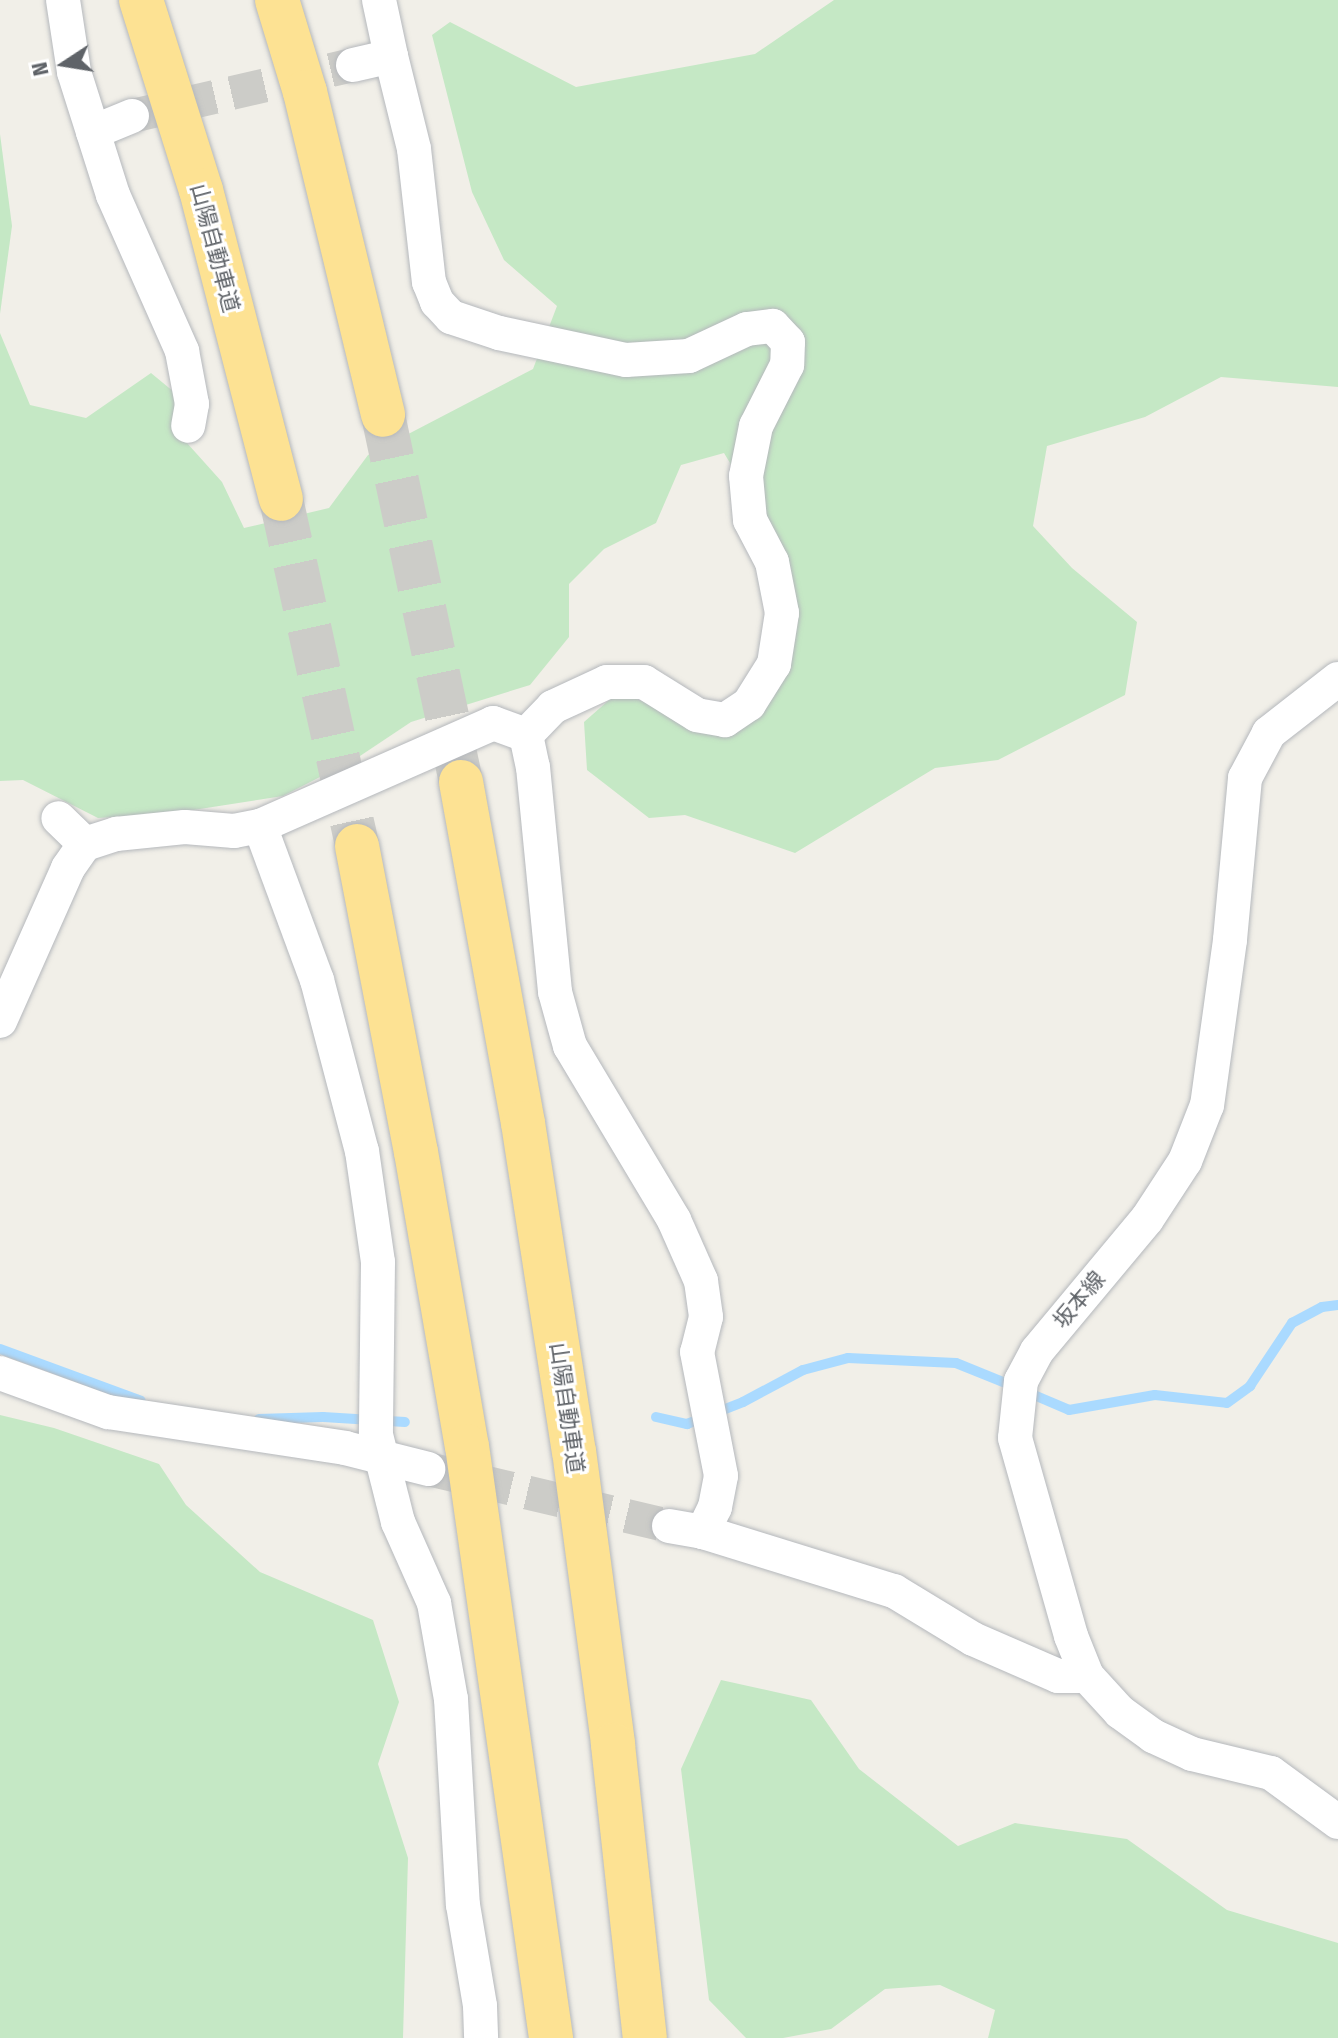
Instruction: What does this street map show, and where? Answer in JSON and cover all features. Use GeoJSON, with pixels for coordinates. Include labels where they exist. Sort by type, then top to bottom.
{"type":"FeatureCollection","features":[{"type":"Feature","properties":{"kind":"highway","name":"山陽自動車道"},"geometry":{"type":"LineString","coordinates":[[141,0],[201,190],[281,499]]}},
{"type":"Feature","properties":{"kind":"highway"},"geometry":{"type":"LineString","coordinates":[[277,0],[305,92],[383,415]]}},
{"type":"Feature","properties":{"kind":"highway","name":"山陽自動車道"},"geometry":{"type":"LineString","coordinates":[[461,782],[523,1123],[574,1451],[613,1745],[645,2038]]}},
{"type":"Feature","properties":{"kind":"highway"},"geometry":{"type":"LineString","coordinates":[[357,846],[416,1152],[467,1446],[551,2038]]}},
{"type":"Feature","properties":{"kind":"street"},"geometry":{"type":"LineString","coordinates":[[63,0],[74,72],[113,195],[182,351],[192,404],[188,426]]}},
{"type":"Feature","properties":{"kind":"street"},"geometry":{"type":"LineString","coordinates":[[379,0],[414,149],[429,282],[437,302],[451,317],[499,333],[626,360],[689,356],[747,329],[773,326],[788,342],[787,365],[756,426],[746,476],[750,520],[772,562],[782,613],[774,664],[749,704],[725,720],[697,715],[644,682],[607,682],[553,707],[526,735]]}},
{"type":"Feature","properties":{"kind":"street"},"geometry":{"type":"LineString","coordinates":[[353,65],[391,56]]}},
{"type":"Feature","properties":{"kind":"street"},"geometry":{"type":"LineString","coordinates":[[93,132],[132,116]]}},
{"type":"Feature","properties":{"kind":"street","name":"坂本線"},"geometry":{"type":"LineString","coordinates":[[1338,679],[1269,733],[1245,778],[1230,940],[1207,1105],[1185,1161],[1147,1219],[1037,1351],[1021,1381],[1015,1438],[1071,1636],[1087,1676],[1120,1712],[1153,1736],[1192,1754],[1271,1773],[1338,1822]]}},
{"type":"Feature","properties":{"kind":"street"},"geometry":{"type":"LineString","coordinates":[[0,1021],[68,868],[85,844],[116,834],[185,827],[234,831],[260,826],[493,723],[526,735]]}},
{"type":"Feature","properties":{"kind":"street"},"geometry":{"type":"LineString","coordinates":[[526,735],[533,767],[555,992],[570,1046],[674,1220],[701,1281],[706,1317],[697,1352],[721,1476],[715,1507],[703,1532]]}},
{"type":"Feature","properties":{"kind":"street"},"geometry":{"type":"LineString","coordinates":[[58,818],[85,844]]}},
{"type":"Feature","properties":{"kind":"street"},"geometry":{"type":"LineString","coordinates":[[260,826],[317,980],[362,1151],[378,1262],[377,1431],[398,1522],[434,1603],[451,1699],[463,1905],[480,2006],[481,2038]]}},
{"type":"Feature","properties":{"kind":"street"},"geometry":{"type":"LineString","coordinates":[[0,1373],[108,1412],[377,1431],[428,1469]]}},
{"type":"Feature","properties":{"kind":"street"},"geometry":{"type":"LineString","coordinates":[[669,1526],[703,1532],[894,1591],[973,1639],[1058,1676],[1087,1676]]}},
{"type":"Feature","properties":{"kind":"green space"},"geometry":{"type":"Polygon","coordinates":[[[834,0],[1338,0],[1338,387],[1221,377],[1145,417],[1047,446],[1033,526],[1072,568],[1137,622],[1125,695],[998,760],[935,768],[795,853],[685,815],[649,818],[587,770],[584,722],[617,693],[662,707],[709,731],[760,718],[791,658],[763,518],[724,453],[681,465],[656,523],[604,549],[569,584],[569,637],[530,685],[411,722],[357,758],[283,796],[174,813],[98,818],[23,780],[0,781],[0,333],[30,405],[86,418],[151,373],[174,392],[187,443],[222,482],[244,528],[329,508],[368,455],[533,369],[557,306],[504,260],[472,192],[432,35],[450,22],[576,87],[755,54],[834,0]]]}},
{"type":"Feature","properties":{"kind":"green space"},"geometry":{"type":"Polygon","coordinates":[[[0,134],[12,226],[0,314],[0,134]]]}},
{"type":"Feature","properties":{"kind":"green space"},"geometry":{"type":"Polygon","coordinates":[[[0,1415],[54,1428],[159,1464],[186,1505],[260,1572],[373,1620],[399,1702],[378,1764],[408,1858],[403,2038],[0,2038],[0,1415]]]}},
{"type":"Feature","properties":{"kind":"green space"},"geometry":{"type":"Polygon","coordinates":[[[721,1680],[811,1700],[859,1769],[958,1846],[1015,1823],[1127,1839],[1227,1910],[1338,1943],[1338,2038],[988,2038],[995,2010],[940,1985],[885,1989],[831,2029],[783,2038],[746,2038],[709,2000],[681,1769],[721,1680]]]}},
{"type":"Feature","properties":{"kind":"waterway"},"geometry":{"type":"LineString","coordinates":[[1034,1395],[1069,1410],[1155,1395],[1227,1403],[1250,1386],[1292,1323],[1322,1307],[1338,1305]]}},
{"type":"Feature","properties":{"kind":"waterway"},"geometry":{"type":"LineString","coordinates":[[0,1349],[141,1401]]}},
{"type":"Feature","properties":{"kind":"waterway"},"geometry":{"type":"LineString","coordinates":[[656,1417],[687,1424],[743,1402],[803,1370],[848,1358],[956,1363],[1003,1382]]}},
{"type":"Feature","properties":{"kind":"waterway"},"geometry":{"type":"LineString","coordinates":[[259,1419],[323,1417],[405,1422]]}},
{"type":"Feature","properties":{"kind":"tunnel"},"geometry":{"type":"LineString","coordinates":[[132,116],[353,65]]}},
{"type":"Feature","properties":{"kind":"tunnel"},"geometry":{"type":"LineString","coordinates":[[383,415],[461,782]]}},
{"type":"Feature","properties":{"kind":"tunnel"},"geometry":{"type":"LineString","coordinates":[[281,499],[357,846]]}},
{"type":"Feature","properties":{"kind":"tunnel"},"geometry":{"type":"LineString","coordinates":[[428,1469],[669,1526]]}}]}
